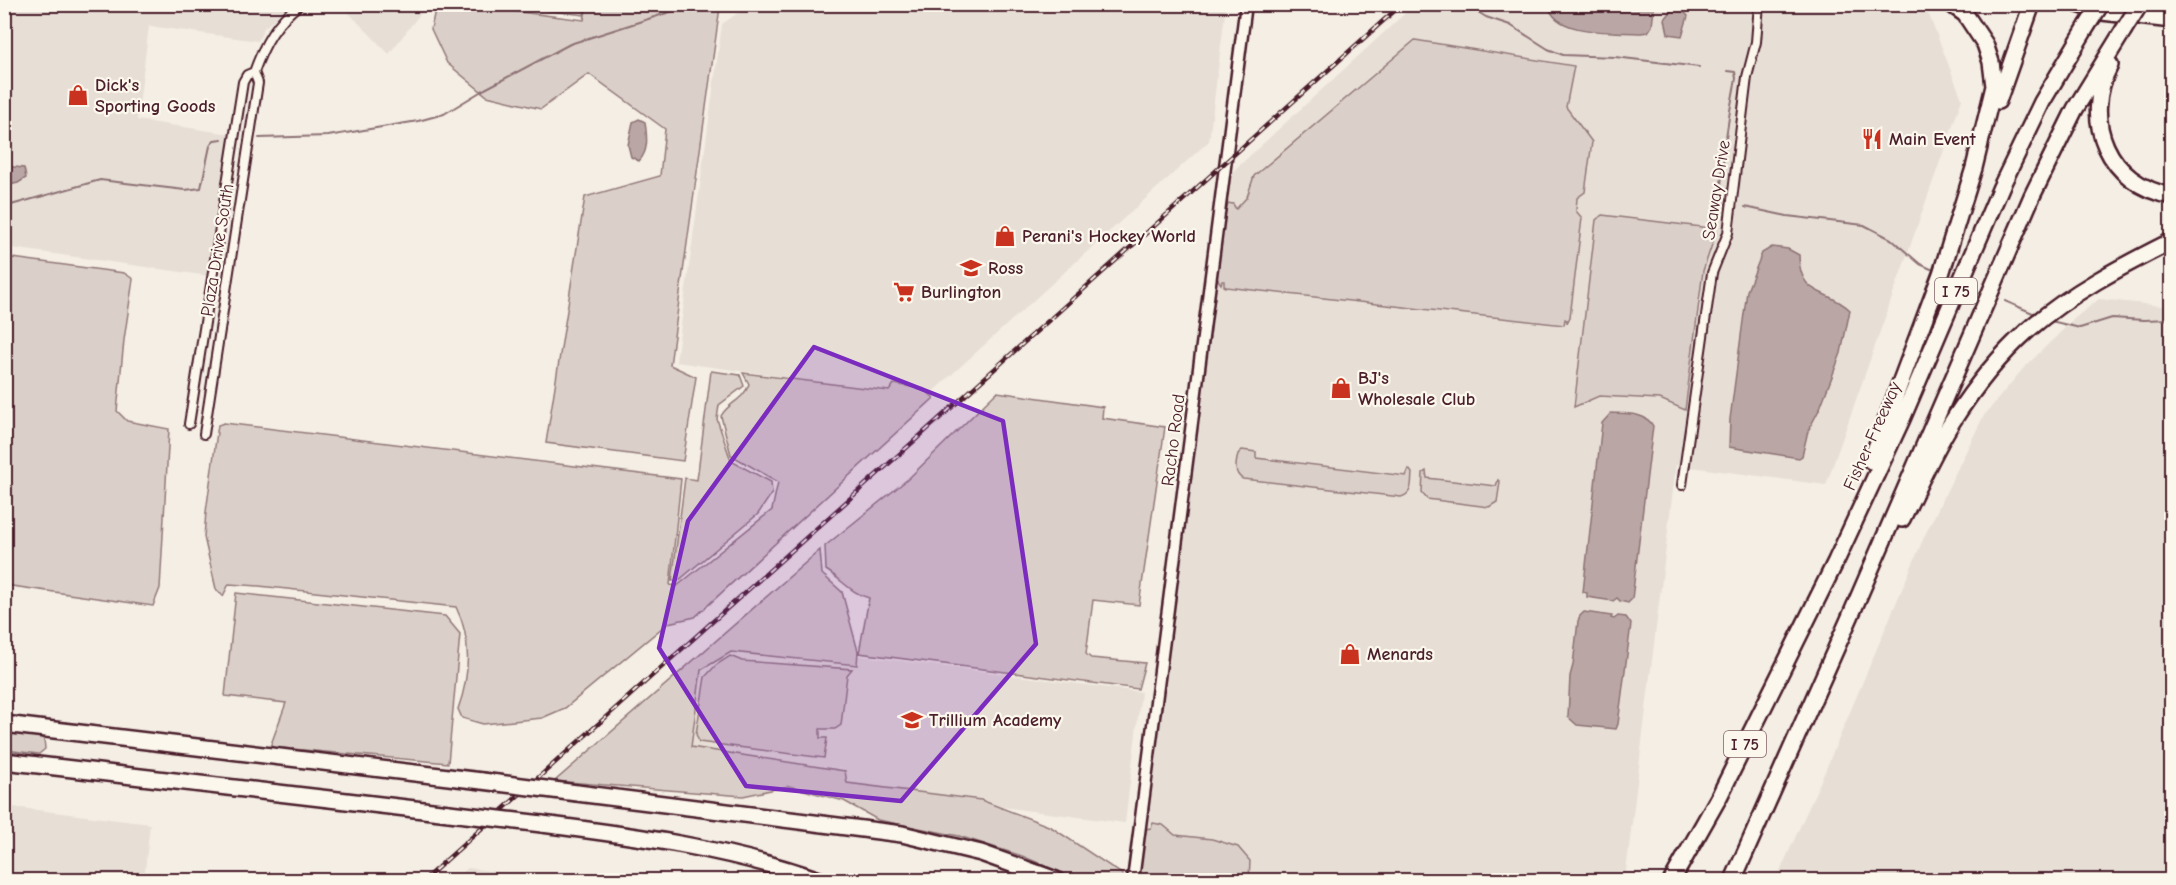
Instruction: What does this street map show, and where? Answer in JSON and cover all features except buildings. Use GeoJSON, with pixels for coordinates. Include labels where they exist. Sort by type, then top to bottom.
{"type":"FeatureCollection","features":[{"type":"Feature","properties":{"kind":"highway"},"geometry":{"type":"LineString","coordinates":[[1952,4],[1965,14],[1981,36],[1989,54],[1994,76],[1993,96],[1974,168]]}},
{"type":"Feature","properties":{"kind":"highway"},"geometry":{"type":"LineString","coordinates":[[1836,561],[1856,494],[1876,451],[1941,274],[1974,168],[2032,4]]}},
{"type":"Feature","properties":{"kind":"highway"},"geometry":{"type":"LineString","coordinates":[[2078,4],[2102,12],[2172,20]]}},
{"type":"Feature","properties":{"kind":"highway","name":"Fisher Freeway"},"geometry":{"type":"LineString","coordinates":[[1672,880],[1719,796],[1836,561],[1902,419],[2001,187],[2042,102],[2101,4]]}},
{"type":"Feature","properties":{"kind":"highway","name":"I 75"},"geometry":{"type":"LineString","coordinates":[[1733,880],[1862,590],[2032,196],[2075,109],[2140,4]]}},
{"type":"Feature","properties":{"kind":"highway"},"geometry":{"type":"LineString","coordinates":[[2123,31],[2123,41],[2106,72],[2099,94],[2098,111],[2101,133],[2113,160],[2128,177],[2150,190],[2172,196]]}},
{"type":"Feature","properties":{"kind":"highway"},"geometry":{"type":"LineString","coordinates":[[1862,590],[1884,555],[1948,428],[1974,390],[2008,350],[2043,318],[2086,288],[2172,241]]}},
{"type":"Feature","properties":{"kind":"highway"},"geometry":{"type":"LineString","coordinates":[[4,724],[902,834],[981,853],[1056,880]]}},
{"type":"Feature","properties":{"kind":"highway"},"geometry":{"type":"LineString","coordinates":[[4,761],[542,824],[691,845],[760,861],[819,880]]}},
{"type":"Feature","properties":{"kind":"street","name":"Plaza Drive South"},"geometry":{"type":"LineString","coordinates":[[204,434],[258,83],[254,72],[270,35],[300,4]]}},
{"type":"Feature","properties":{"kind":"street","name":"Racho Road"},"geometry":{"type":"LineString","coordinates":[[1133,880],[1246,4]]}},
{"type":"Feature","properties":{"kind":"street","name":"Seaway Drive"},"geometry":{"type":"LineString","coordinates":[[1682,484],[1712,273],[1728,233],[1747,78],[1756,42],[1759,4]]}},
{"type":"Feature","properties":{"kind":"street","name":"Plaza Drive South"},"geometry":{"type":"LineString","coordinates":[[189,424],[243,82],[247,75],[254,72]]}},
{"type":"Feature","properties":{"kind":"street"},"geometry":{"type":"LineString","coordinates":[[219,231],[235,233]]}},
{"type":"Feature","properties":{"kind":"street"},"geometry":{"type":"LineString","coordinates":[[203,341],[217,344]]}},
{"type":"Feature","properties":{"kind":"street"},"geometry":{"type":"LineString","coordinates":[[193,401],[208,403]]}},
{"type":"Feature","properties":{"kind":"highlighted area"},"geometry":{"type":"Polygon","coordinates":[[[814,347],[1003,421],[1036,644],[901,801],[746,786],[659,648],[688,521],[814,347]]]}},
{"type":"Feature","properties":{"kind":"shaded area"},"geometry":{"type":"Polygon","coordinates":[[[586,4],[584,15],[501,5],[586,4]]]}},
{"type":"Feature","properties":{"kind":"shaded area"},"geometry":{"type":"Polygon","coordinates":[[[690,4],[680,8],[720,7],[670,365],[696,377],[683,461],[546,443],[585,197],[660,176],[665,129],[589,74],[541,109],[487,96],[447,63],[431,29],[436,5],[464,5],[584,20],[587,5],[673,5],[672,8],[679,8],[680,5],[690,4]]]}},
{"type":"Feature","properties":{"kind":"shaded area"},"geometry":{"type":"Polygon","coordinates":[[[5,5],[291,5],[264,28],[258,41],[149,26],[137,120],[230,134],[209,276],[5,247],[5,5]]]}},
{"type":"Feature","properties":{"kind":"shaded area"},"geometry":{"type":"Polygon","coordinates":[[[341,5],[427,5],[389,54],[341,5]]]}},
{"type":"Feature","properties":{"kind":"shaded area"},"geometry":{"type":"Polygon","coordinates":[[[749,5],[1226,5],[1209,141],[927,397],[676,362],[722,24],[749,5]]]}},
{"type":"Feature","properties":{"kind":"shaded area"},"geometry":{"type":"Polygon","coordinates":[[[1414,5],[1925,5],[1962,99],[1826,485],[1676,465],[1625,880],[1145,880],[1139,876],[1231,173],[1414,5]]]}},
{"type":"Feature","properties":{"kind":"shaded area"},"geometry":{"type":"Polygon","coordinates":[[[1548,5],[1648,5],[1654,8],[1652,26],[1648,32],[1641,33],[1587,30],[1562,23],[1553,15],[1548,5]]]}},
{"type":"Feature","properties":{"kind":"shaded area"},"geometry":{"type":"Polygon","coordinates":[[[1673,9],[1684,12],[1688,16],[1682,36],[1668,34],[1665,19],[1673,9]]]}},
{"type":"Feature","properties":{"kind":"shaded area"},"geometry":{"type":"Polygon","coordinates":[[[1415,40],[1574,66],[1566,107],[1592,142],[1585,192],[1577,198],[1576,211],[1582,218],[1570,317],[1567,323],[1565,319],[1564,325],[1226,287],[1224,281],[1221,284],[1217,278],[1228,203],[1233,204],[1236,209],[1247,197],[1254,176],[1415,40]]]}},
{"type":"Feature","properties":{"kind":"shaded area"},"geometry":{"type":"Polygon","coordinates":[[[639,119],[645,122],[647,138],[646,148],[639,161],[631,157],[628,145],[633,122],[639,119]]]}},
{"type":"Feature","properties":{"kind":"shaded area"},"geometry":{"type":"Polygon","coordinates":[[[4,166],[24,168],[26,178],[18,183],[5,186],[4,166]]]}},
{"type":"Feature","properties":{"kind":"shaded area"},"geometry":{"type":"Polygon","coordinates":[[[1602,215],[1710,228],[1716,233],[1703,271],[1685,410],[1660,399],[1599,396],[1574,407],[1596,220],[1602,215]]]}},
{"type":"Feature","properties":{"kind":"shaded area"},"geometry":{"type":"Polygon","coordinates":[[[1772,247],[1788,249],[1799,255],[1800,269],[1809,285],[1850,310],[1841,353],[1820,408],[1808,431],[1802,456],[1799,458],[1729,447],[1730,419],[1747,291],[1762,253],[1772,247]]]}},
{"type":"Feature","properties":{"kind":"shaded area"},"geometry":{"type":"Polygon","coordinates":[[[5,257],[124,273],[133,279],[117,411],[127,421],[169,429],[160,588],[153,606],[5,585],[5,257]]]}},
{"type":"Feature","properties":{"kind":"shaded area"},"geometry":{"type":"Polygon","coordinates":[[[2099,299],[2171,307],[2172,412],[2167,441],[2172,442],[2171,880],[1776,880],[1823,776],[1924,537],[1983,417],[2021,371],[2075,318],[2099,299]]]}},
{"type":"Feature","properties":{"kind":"shaded area"},"geometry":{"type":"Polygon","coordinates":[[[711,371],[740,375],[744,386],[719,405],[717,419],[731,461],[771,482],[772,493],[758,514],[678,581],[672,581],[685,478],[697,480],[711,371]]]}},
{"type":"Feature","properties":{"kind":"shaded area"},"geometry":{"type":"Polygon","coordinates":[[[743,373],[889,391],[894,384],[924,389],[934,398],[695,617],[668,623],[565,708],[542,718],[483,724],[462,718],[458,709],[467,671],[467,645],[456,607],[229,584],[223,596],[216,589],[204,537],[218,425],[224,423],[681,479],[670,585],[677,586],[772,510],[778,482],[731,455],[721,416],[747,389],[749,384],[743,373]]]}},
{"type":"Feature","properties":{"kind":"shaded area"},"geometry":{"type":"Polygon","coordinates":[[[997,392],[1103,407],[1102,418],[1165,427],[1139,605],[1093,600],[1086,654],[1091,658],[1145,663],[1138,689],[859,653],[869,598],[852,590],[826,570],[825,546],[908,479],[997,392]]]}},
{"type":"Feature","properties":{"kind":"shaded area"},"geometry":{"type":"Polygon","coordinates":[[[1611,413],[1640,416],[1650,421],[1653,426],[1632,599],[1628,603],[1617,598],[1613,601],[1587,597],[1587,593],[1583,592],[1602,423],[1611,413]]]}},
{"type":"Feature","properties":{"kind":"shaded area"},"geometry":{"type":"Polygon","coordinates":[[[1242,450],[1256,452],[1256,458],[1406,476],[1409,469],[1412,473],[1411,488],[1405,496],[1401,497],[1243,479],[1236,468],[1238,454],[1242,450]]]}},
{"type":"Feature","properties":{"kind":"shaded area"},"geometry":{"type":"Polygon","coordinates":[[[1426,471],[1427,478],[1496,486],[1498,480],[1500,482],[1497,502],[1489,507],[1427,499],[1422,493],[1423,473],[1426,471]]]}},
{"type":"Feature","properties":{"kind":"shaded area"},"geometry":{"type":"Polygon","coordinates":[[[820,550],[822,574],[842,592],[858,651],[857,665],[731,652],[701,670],[691,747],[845,771],[847,783],[981,800],[1051,827],[1122,874],[1121,880],[1079,880],[1022,856],[959,836],[878,820],[844,801],[789,786],[743,796],[555,781],[820,550]]]}},
{"type":"Feature","properties":{"kind":"shaded area"},"geometry":{"type":"Polygon","coordinates":[[[236,593],[445,616],[460,634],[448,763],[270,747],[286,703],[225,696],[236,593]]]}},
{"type":"Feature","properties":{"kind":"shaded area"},"geometry":{"type":"Polygon","coordinates":[[[1584,612],[1612,616],[1611,618],[1614,619],[1618,616],[1626,617],[1631,624],[1616,729],[1577,725],[1568,717],[1570,676],[1578,621],[1584,612]]]}},
{"type":"Feature","properties":{"kind":"shaded area","name":"Trillium Academy"},"geometry":{"type":"Polygon","coordinates":[[[725,638],[1141,692],[1125,823],[841,786],[843,769],[682,748],[692,664],[725,638]]]}},
{"type":"Feature","properties":{"kind":"shaded area"},"geometry":{"type":"Polygon","coordinates":[[[730,656],[742,661],[852,669],[847,675],[841,725],[835,729],[820,729],[820,738],[827,738],[824,758],[699,742],[696,734],[705,677],[716,665],[730,656]]]}},
{"type":"Feature","properties":{"kind":"shaded area"},"geometry":{"type":"Polygon","coordinates":[[[5,731],[38,735],[44,738],[45,749],[39,754],[5,750],[5,731]]]}},
{"type":"Feature","properties":{"kind":"shaded area"},"geometry":{"type":"Polygon","coordinates":[[[5,806],[150,824],[144,880],[5,880],[5,806]]]}},
{"type":"Feature","properties":{"kind":"shaded area"},"geometry":{"type":"Polygon","coordinates":[[[1153,823],[1163,825],[1175,835],[1212,839],[1238,847],[1250,861],[1249,880],[1158,880],[1146,873],[1138,878],[1146,829],[1151,828],[1153,823]]]}},
{"type":"Feature","properties":{"kind":"shaded area"},"geometry":{"type":"Polygon","coordinates":[[[468,868],[560,880],[453,880],[468,868]]]}},
{"type":"Feature","properties":{"kind":"waterway"},"geometry":{"type":"LineString","coordinates":[[259,138],[328,136],[418,121],[444,114],[485,89],[570,44],[695,4]]}},
{"type":"Feature","properties":{"kind":"waterway"},"geometry":{"type":"LineString","coordinates":[[1465,4],[1486,17],[1510,25],[1548,49],[1563,55],[1615,57],[1699,67]]}},
{"type":"Feature","properties":{"kind":"waterway"},"geometry":{"type":"LineString","coordinates":[[1725,204],[1720,201],[1722,170],[1736,78],[1735,72],[1727,71]]}},
{"type":"Feature","properties":{"kind":"waterway"},"geometry":{"type":"LineString","coordinates":[[4,207],[100,180],[185,190],[201,188],[210,146],[214,140],[222,139]]}},
{"type":"Feature","properties":{"kind":"waterway"},"geometry":{"type":"LineString","coordinates":[[1745,207],[1787,216],[1864,225],[1891,239],[1920,264],[1931,269]]}},
{"type":"Feature","properties":{"kind":"waterway"},"geometry":{"type":"LineString","coordinates":[[2005,301],[2035,314]]}},
{"type":"Feature","properties":{"kind":"waterway"},"geometry":{"type":"LineString","coordinates":[[2051,321],[2080,328],[2112,318],[2172,319]]}},
{"type":"Feature","properties":{"kind":"railway"},"geometry":{"type":"LineString","coordinates":[[424,880],[1402,4]]}},
{"type":"Feature","properties":{"kind":"place","name":"Dick's Sporting Goods"},"geometry":{"type":"Point","coordinates":[78,95]}},
{"type":"Feature","properties":{"kind":"place","name":"Main Event"},"geometry":{"type":"Point","coordinates":[1872,139]}},
{"type":"Feature","properties":{"kind":"place","name":"Perani's Hockey World"},"geometry":{"type":"Point","coordinates":[1005,236]}},
{"type":"Feature","properties":{"kind":"place","name":"Ross"},"geometry":{"type":"Point","coordinates":[971,268]}},
{"type":"Feature","properties":{"kind":"place","name":"Burlington"},"geometry":{"type":"Point","coordinates":[904,292]}},
{"type":"Feature","properties":{"kind":"place","name":"BJ's Wholesale Club"},"geometry":{"type":"Point","coordinates":[1341,388]}},
{"type":"Feature","properties":{"kind":"place","name":"Menards"},"geometry":{"type":"Point","coordinates":[1350,654]}},
{"type":"Feature","properties":{"kind":"place","name":"Trillium Academy"},"geometry":{"type":"Point","coordinates":[912,720]}}]}
